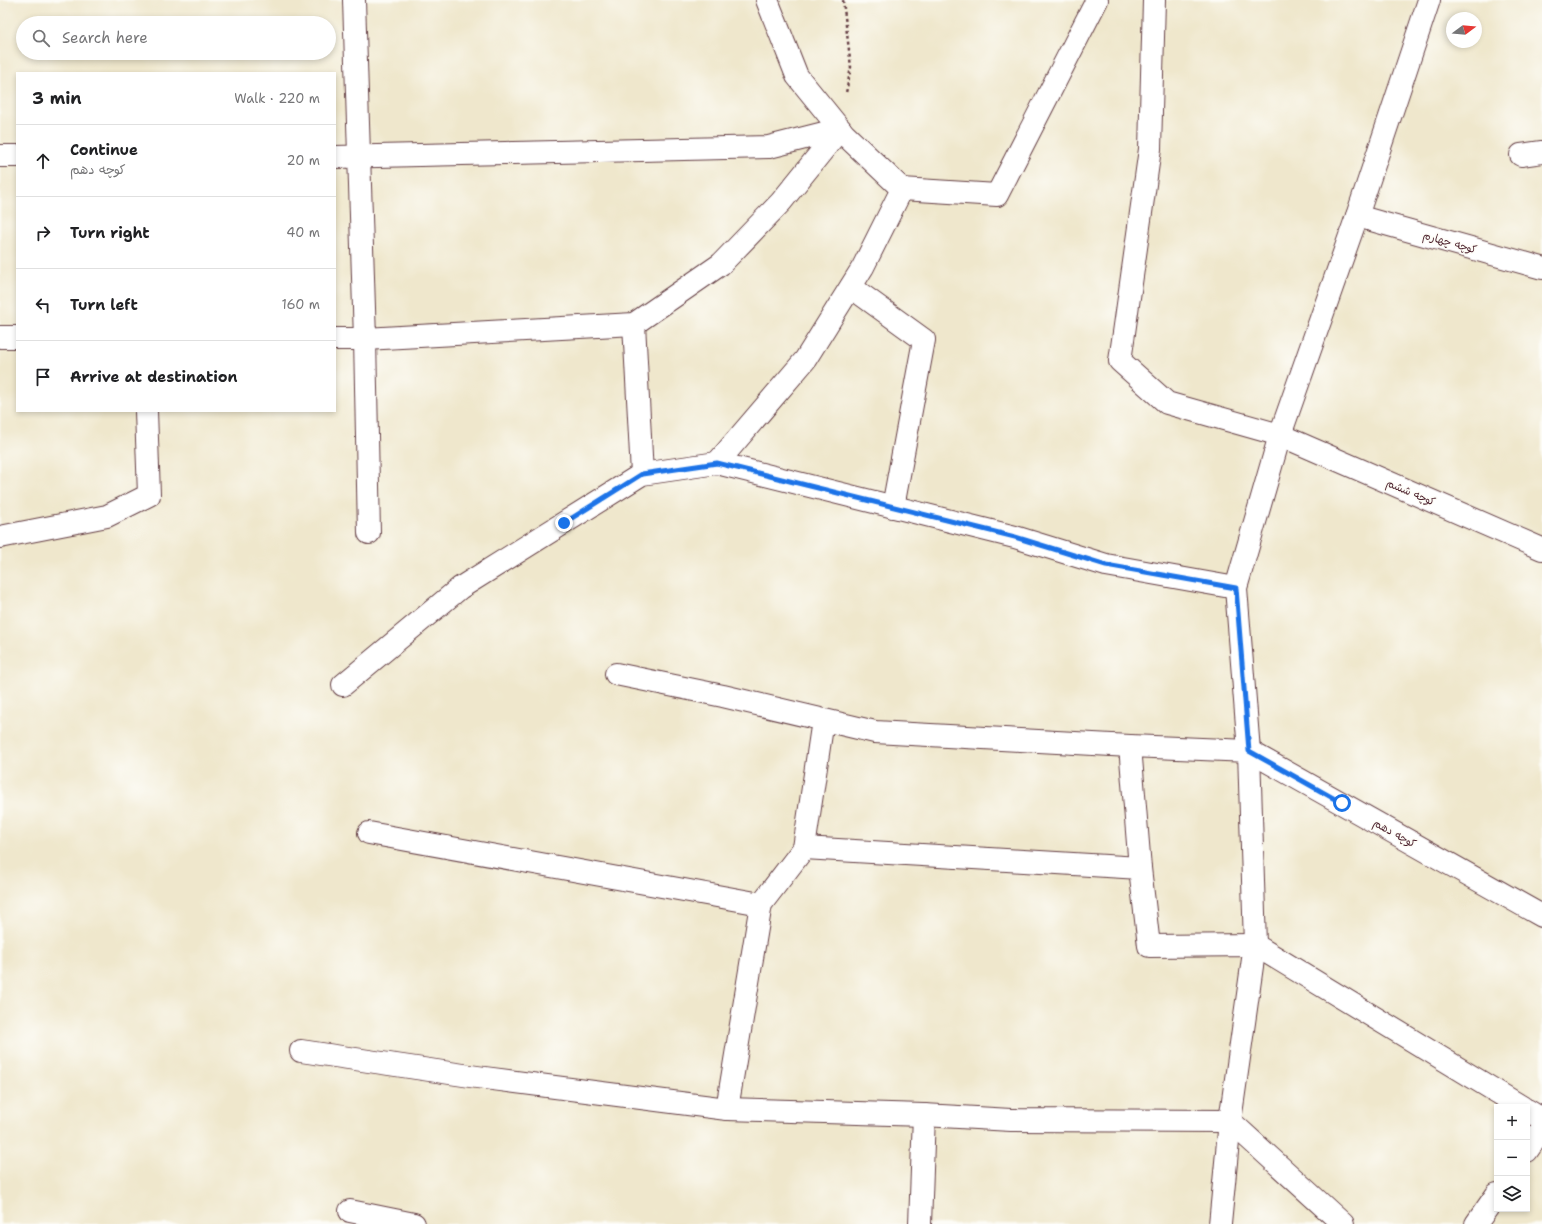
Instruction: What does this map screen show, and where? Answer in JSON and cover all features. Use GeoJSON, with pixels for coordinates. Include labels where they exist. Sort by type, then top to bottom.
{"type":"FeatureCollection","features":[{"type":"Feature","properties":{"kind":"street"},"geometry":{"type":"LineString","coordinates":[[354,0],[365,339],[369,533]]}},
{"type":"Feature","properties":{"kind":"street"},"geometry":{"type":"LineString","coordinates":[[767,0],[797,76],[840,129],[902,189],[997,195],[1098,0]]}},
{"type":"Feature","properties":{"kind":"street","name":"کوچه ششم"},"geometry":{"type":"LineString","coordinates":[[1154,0],[1150,149],[1120,361],[1167,403],[1280,435],[1542,549]]}},
{"type":"Feature","properties":{"kind":"street"},"geometry":{"type":"LineString","coordinates":[[1220,1224],[1230,1121],[1255,945],[1249,751],[1236,588],[1280,435],[1358,216],[1428,0]]}},
{"type":"Feature","properties":{"kind":"street"},"geometry":{"type":"LineString","coordinates":[[336,157],[769,147],[840,129]]}},
{"type":"Feature","properties":{"kind":"street"},"geometry":{"type":"LineString","coordinates":[[336,339],[365,339],[634,324],[721,264],[781,202],[840,129]]}},
{"type":"Feature","properties":{"kind":"street"},"geometry":{"type":"LineString","coordinates":[[0,156],[16,156]]}},
{"type":"Feature","properties":{"kind":"street"},"geometry":{"type":"LineString","coordinates":[[717,463],[805,360],[863,267],[902,189]]}},
{"type":"Feature","properties":{"kind":"street","name":"کوچه چهارم"},"geometry":{"type":"LineString","coordinates":[[1358,216],[1542,268]]}},
{"type":"Feature","properties":{"kind":"street"},"geometry":{"type":"LineString","coordinates":[[850,287],[924,340],[893,507]]}},
{"type":"Feature","properties":{"kind":"street"},"geometry":{"type":"LineString","coordinates":[[634,324],[642,474]]}},
{"type":"Feature","properties":{"kind":"street"},"geometry":{"type":"LineString","coordinates":[[0,337],[16,337]]}},
{"type":"Feature","properties":{"kind":"street"},"geometry":{"type":"LineString","coordinates":[[0,537],[107,516],[149,495],[146,412]]}},
{"type":"Feature","properties":{"kind":"street"},"geometry":{"type":"LineString","coordinates":[[343,686],[460,588],[642,474],[717,463],[1015,537],[1106,565],[1236,588]]}},
{"type":"Feature","properties":{"kind":"street"},"geometry":{"type":"LineString","coordinates":[[616,674],[723,696],[875,732],[1249,751]]}},
{"type":"Feature","properties":{"kind":"street"},"geometry":{"type":"LineString","coordinates":[[727,1109],[761,904],[804,848],[823,720]]}},
{"type":"Feature","properties":{"kind":"street"},"geometry":{"type":"LineString","coordinates":[[1130,746],[1140,868],[1149,946],[1255,945],[1517,1104]]}},
{"type":"Feature","properties":{"kind":"street","name":"کوچه دهم"},"geometry":{"type":"LineString","coordinates":[[1249,751],[1542,916]]}},
{"type":"Feature","properties":{"kind":"street"},"geometry":{"type":"LineString","coordinates":[[369,833],[761,904]]}},
{"type":"Feature","properties":{"kind":"street"},"geometry":{"type":"LineString","coordinates":[[804,848],[1140,868]]}},
{"type":"Feature","properties":{"kind":"street"},"geometry":{"type":"LineString","coordinates":[[301,1051],[477,1077],[727,1109],[924,1115],[1011,1120],[1230,1121],[1343,1224]]}},
{"type":"Feature","properties":{"kind":"street"},"geometry":{"type":"LineString","coordinates":[[1530,1112],[1542,1119]]}},
{"type":"Feature","properties":{"kind":"street"},"geometry":{"type":"LineString","coordinates":[[920,1224],[924,1115]]}},
{"type":"Feature","properties":{"kind":"street"},"geometry":{"type":"LineString","coordinates":[[1530,1147],[1542,1129]]}},
{"type":"Feature","properties":{"kind":"street"},"geometry":{"type":"LineString","coordinates":[[1476,1224],[1494,1198]]}},
{"type":"Feature","properties":{"kind":"street"},"geometry":{"type":"LineString","coordinates":[[350,1210],[414,1224]]}},
{"type":"Feature","properties":{"kind":"path"},"geometry":{"type":"LineString","coordinates":[[840,129],[851,67],[843,0]]}},
{"type":"Feature","properties":{"kind":"route"},"geometry":{"type":"LineString","coordinates":[[564,523],[642,474],[717,463],[1015,537],[1106,565],[1236,588],[1249,751],[1342,803]]}}]}
